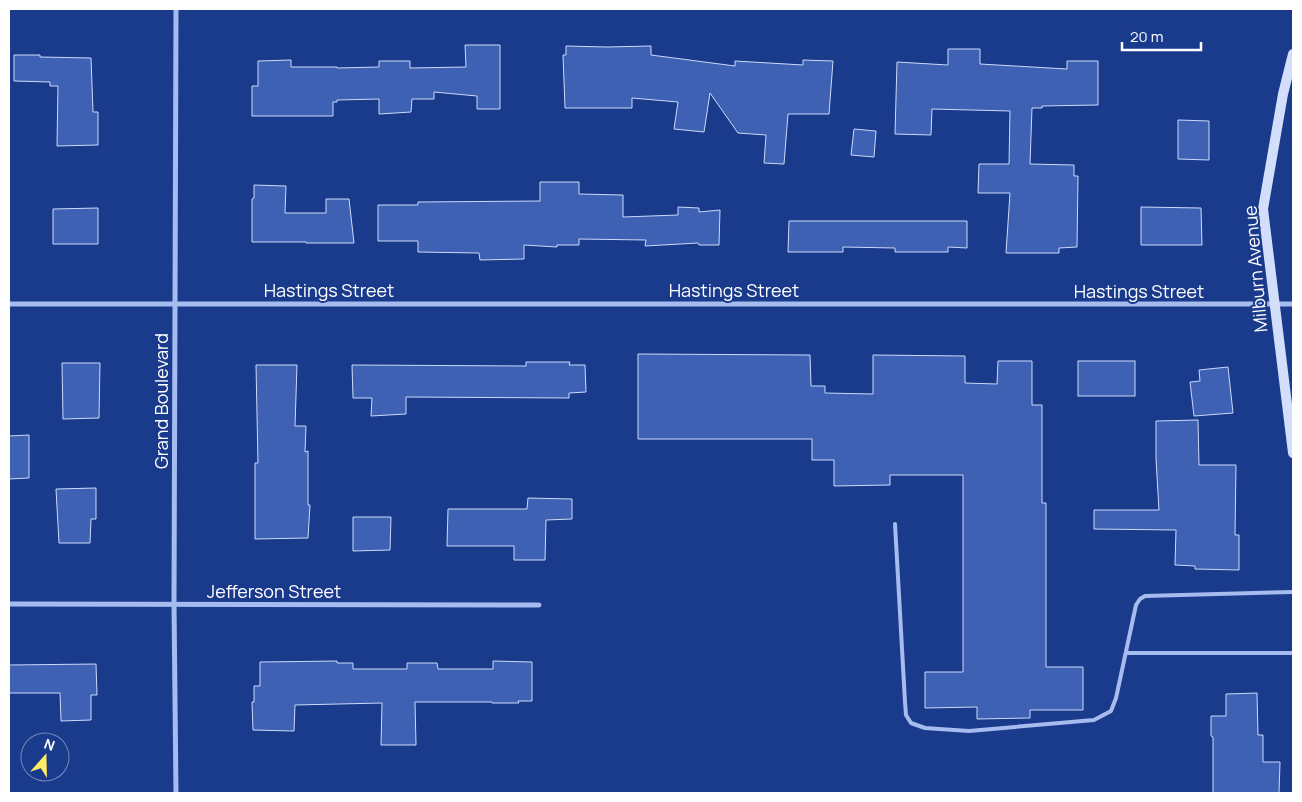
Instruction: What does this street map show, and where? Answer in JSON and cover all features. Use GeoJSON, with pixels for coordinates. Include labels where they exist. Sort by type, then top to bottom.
{"type":"FeatureCollection","features":[{"type":"Feature","properties":{"kind":"main road","name":"Milburn Avenue"},"geometry":{"type":"LineString","coordinates":[[1293,54],[1283,94],[1263,209],[1293,453]]}},
{"type":"Feature","properties":{"kind":"street","name":"Grand Boulevard"},"geometry":{"type":"LineString","coordinates":[[176,9],[174,604],[176,793]]}},
{"type":"Feature","properties":{"kind":"street","name":"Hastings Street"},"geometry":{"type":"LineString","coordinates":[[9,304],[1293,304]]}},
{"type":"Feature","properties":{"kind":"street","name":"Jefferson Street"},"geometry":{"type":"LineString","coordinates":[[9,604],[539,605]]}},
{"type":"Feature","properties":{"kind":"lane"},"geometry":{"type":"LineString","coordinates":[[895,524],[906,715],[911,723],[925,728],[969,731],[1094,720],[1110,711],[1116,698],[1136,605],[1140,599],[1145,596],[1293,592]]}},
{"type":"Feature","properties":{"kind":"lane"},"geometry":{"type":"LineString","coordinates":[[1126,653],[1293,653]]}},
{"type":"Feature","properties":{"kind":"building"},"geometry":{"type":"Polygon","coordinates":[[[465,45],[500,45],[500,109],[477,109],[477,96],[434,92],[434,99],[412,99],[411,112],[379,114],[379,99],[337,100],[337,102],[333,102],[333,116],[252,116],[252,86],[258,86],[258,61],[291,60],[291,67],[379,67],[379,61],[410,61],[410,68],[466,67],[465,45]]]}},
{"type":"Feature","properties":{"kind":"building"},"geometry":{"type":"Polygon","coordinates":[[[566,46],[651,46],[651,55],[735,66],[735,61],[803,65],[803,60],[833,61],[829,114],[788,114],[784,164],[764,163],[766,135],[738,133],[710,93],[704,132],[674,129],[678,102],[632,98],[632,108],[565,108],[563,55],[566,55],[566,46]]]}},
{"type":"Feature","properties":{"kind":"building"},"geometry":{"type":"Polygon","coordinates":[[[948,49],[980,49],[980,64],[1067,69],[1067,61],[1098,61],[1098,105],[1042,106],[1042,108],[1032,108],[1030,164],[1074,165],[1074,176],[1078,176],[1077,247],[1059,248],[1059,253],[1006,253],[1010,193],[978,193],[979,164],[1009,164],[1010,111],[932,109],[931,135],[895,134],[897,62],[948,65],[948,49]]]}},
{"type":"Feature","properties":{"kind":"building"},"geometry":{"type":"Polygon","coordinates":[[[14,55],[91,58],[93,112],[98,112],[98,145],[57,146],[58,86],[50,86],[50,82],[14,81],[14,55]]]}},
{"type":"Feature","properties":{"kind":"building"},"geometry":{"type":"Polygon","coordinates":[[[1178,120],[1209,121],[1209,160],[1178,159],[1178,120]]]}},
{"type":"Feature","properties":{"kind":"building"},"geometry":{"type":"Polygon","coordinates":[[[854,129],[876,131],[874,157],[851,155],[854,129]]]}},
{"type":"Feature","properties":{"kind":"building"},"geometry":{"type":"Polygon","coordinates":[[[540,182],[579,182],[579,194],[623,195],[623,217],[678,215],[678,207],[699,208],[699,212],[720,210],[719,245],[699,245],[698,243],[645,246],[646,240],[579,239],[579,245],[557,245],[557,247],[524,245],[524,259],[480,260],[479,253],[418,252],[418,241],[378,241],[378,205],[418,205],[418,202],[540,201],[540,182]]]}},
{"type":"Feature","properties":{"kind":"building"},"geometry":{"type":"Polygon","coordinates":[[[254,185],[286,186],[285,213],[326,213],[326,199],[349,199],[354,243],[252,242],[252,199],[254,198],[254,185]]]}},
{"type":"Feature","properties":{"kind":"building"},"geometry":{"type":"Polygon","coordinates":[[[1141,207],[1201,208],[1202,245],[1141,245],[1141,207]]]}},
{"type":"Feature","properties":{"kind":"building"},"geometry":{"type":"Polygon","coordinates":[[[98,208],[98,244],[53,244],[53,209],[98,208]]]}},
{"type":"Feature","properties":{"kind":"building"},"geometry":{"type":"Polygon","coordinates":[[[789,221],[967,221],[967,248],[948,247],[948,252],[895,252],[895,248],[843,247],[843,252],[788,252],[789,221]]]}},
{"type":"Feature","properties":{"kind":"building"},"geometry":{"type":"Polygon","coordinates":[[[638,354],[810,355],[811,386],[825,386],[825,393],[873,394],[873,355],[965,356],[965,383],[997,384],[998,361],[1032,361],[1032,405],[1042,405],[1042,503],[1046,503],[1046,667],[1083,667],[1083,710],[1030,710],[1030,718],[977,719],[977,707],[925,708],[925,672],[963,672],[963,475],[890,475],[890,485],[834,486],[834,460],[812,460],[812,439],[638,439],[638,354]]]}},
{"type":"Feature","properties":{"kind":"building"},"geometry":{"type":"Polygon","coordinates":[[[1078,361],[1135,361],[1135,396],[1078,396],[1078,361]]]}},
{"type":"Feature","properties":{"kind":"building"},"geometry":{"type":"Polygon","coordinates":[[[526,362],[570,362],[569,365],[585,365],[586,392],[569,393],[569,398],[406,397],[406,414],[371,416],[372,398],[353,398],[352,365],[526,366],[526,362]]]}},
{"type":"Feature","properties":{"kind":"building"},"geometry":{"type":"Polygon","coordinates":[[[62,363],[100,363],[99,418],[63,419],[62,363]]]}},
{"type":"Feature","properties":{"kind":"building"},"geometry":{"type":"Polygon","coordinates":[[[256,365],[297,365],[295,426],[306,426],[305,452],[308,451],[308,505],[310,505],[308,538],[255,539],[255,463],[258,463],[256,365]]]}},
{"type":"Feature","properties":{"kind":"building"},"geometry":{"type":"Polygon","coordinates":[[[1228,367],[1233,413],[1194,416],[1190,382],[1200,381],[1199,370],[1228,367]]]}},
{"type":"Feature","properties":{"kind":"building"},"geometry":{"type":"Polygon","coordinates":[[[1198,420],[1199,465],[1236,465],[1235,535],[1239,535],[1239,570],[1195,569],[1195,566],[1175,565],[1176,530],[1094,529],[1094,510],[1159,510],[1156,421],[1198,420]]]}},
{"type":"Feature","properties":{"kind":"building"},"geometry":{"type":"Polygon","coordinates":[[[29,435],[29,478],[9,479],[9,436],[29,435]]]}},
{"type":"Feature","properties":{"kind":"building"},"geometry":{"type":"Polygon","coordinates":[[[96,488],[96,519],[91,519],[90,543],[59,543],[56,489],[96,488]]]}},
{"type":"Feature","properties":{"kind":"building"},"geometry":{"type":"Polygon","coordinates":[[[528,498],[572,499],[572,519],[546,520],[545,560],[514,560],[514,546],[447,546],[448,509],[527,509],[528,498]]]}},
{"type":"Feature","properties":{"kind":"building"},"geometry":{"type":"Polygon","coordinates":[[[353,517],[391,517],[390,550],[353,551],[353,517]]]}},
{"type":"Feature","properties":{"kind":"building"},"geometry":{"type":"Polygon","coordinates":[[[337,661],[337,663],[353,663],[353,669],[407,669],[407,663],[437,663],[438,669],[493,669],[493,661],[532,662],[532,701],[518,701],[519,703],[415,702],[416,745],[381,745],[382,703],[295,705],[294,731],[253,730],[252,702],[254,702],[254,686],[260,686],[260,662],[337,661]]]}},
{"type":"Feature","properties":{"kind":"building"},"geometry":{"type":"Polygon","coordinates":[[[96,664],[97,695],[91,695],[91,720],[61,721],[60,693],[9,693],[9,665],[96,664]]]}},
{"type":"Feature","properties":{"kind":"building"},"geometry":{"type":"Polygon","coordinates":[[[1257,693],[1258,735],[1263,735],[1263,762],[1280,762],[1279,793],[1213,793],[1211,716],[1226,716],[1226,694],[1257,693]]]}}]}
